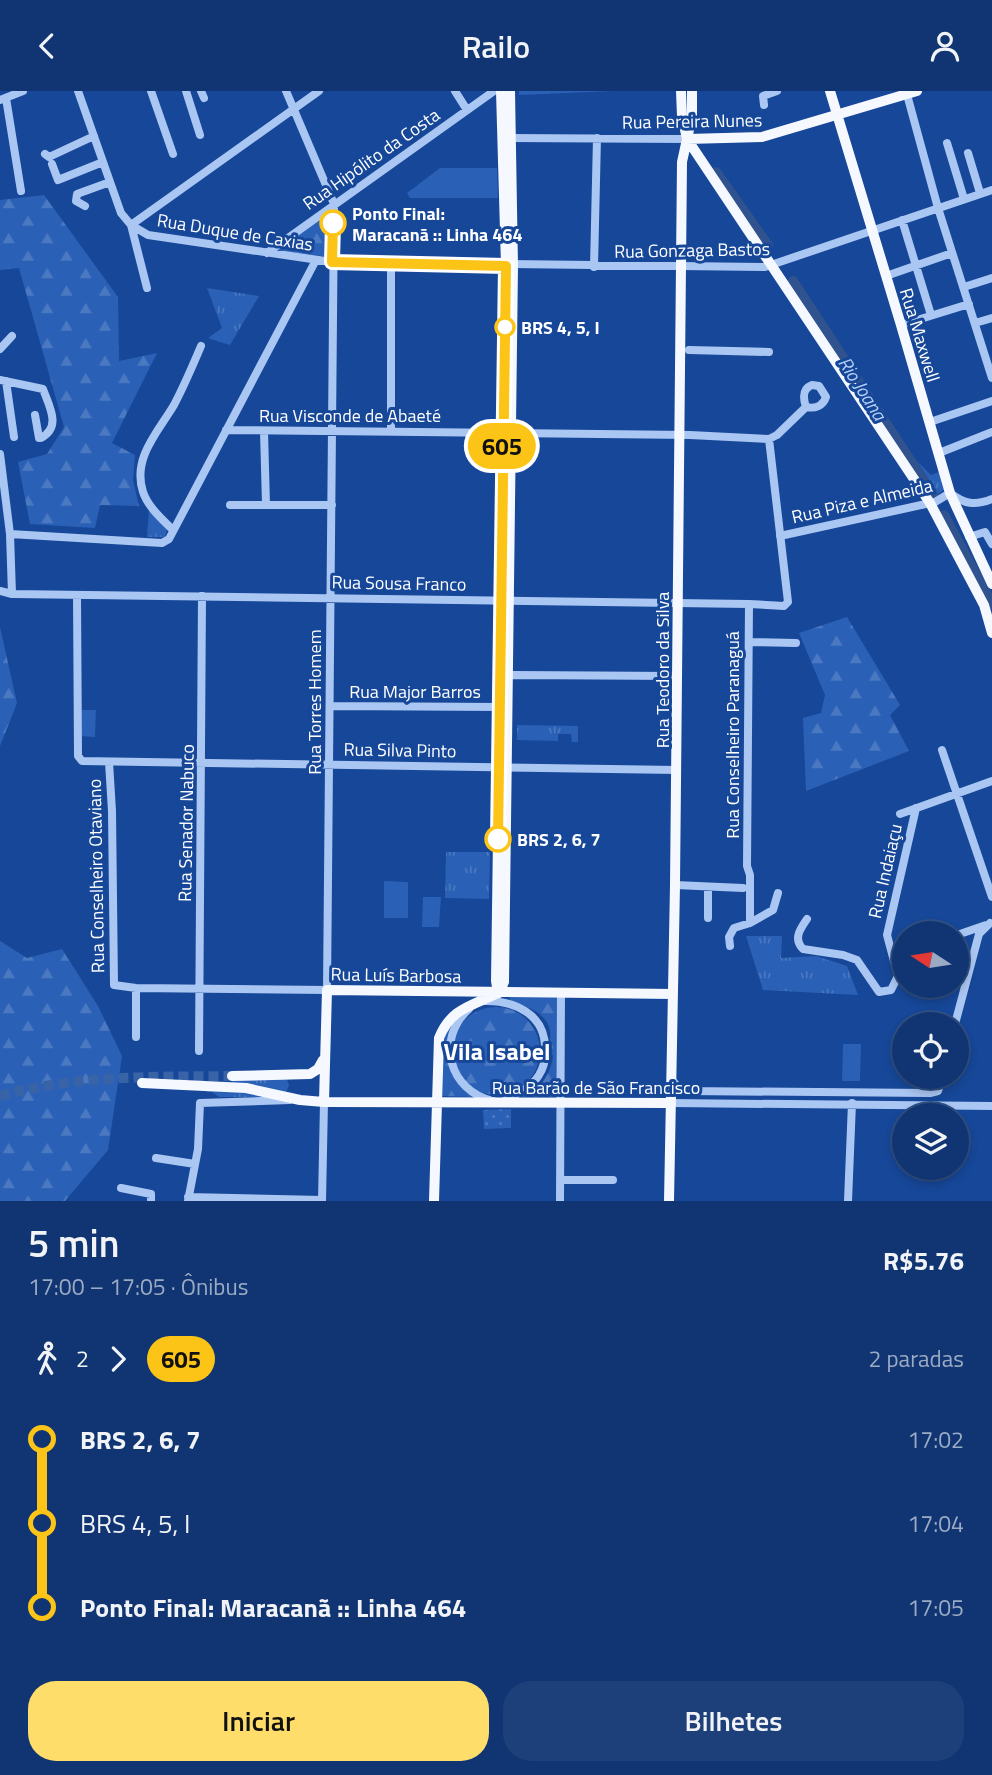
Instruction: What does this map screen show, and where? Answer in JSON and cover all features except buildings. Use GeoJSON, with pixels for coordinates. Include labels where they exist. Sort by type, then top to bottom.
{"type":"FeatureCollection","features":[{"type":"Feature","properties":{"kind":"main road"},"geometry":{"type":"LineString","coordinates":[[501,91],[507,138]]}},
{"type":"Feature","properties":{"kind":"main road"},"geometry":{"type":"LineString","coordinates":[[502,767],[510,266],[507,138],[510,91]]}},
{"type":"Feature","properties":{"kind":"main road"},"geometry":{"type":"LineString","coordinates":[[681,91],[681,116],[687,139],[930,503],[984,605],[992,633]]}},
{"type":"Feature","properties":{"kind":"main road","name":"Rua Teodoro da Silva"},"geometry":{"type":"LineString","coordinates":[[669,1201],[677,770],[682,162],[692,116],[692,91]]}},
{"type":"Feature","properties":{"kind":"main road","name":"Rua Maxwell"},"geometry":{"type":"LineString","coordinates":[[830,91],[950,493],[992,585]]}},
{"type":"Feature","properties":{"kind":"main road","name":"Rua Pereira Nunes"},"geometry":{"type":"LineString","coordinates":[[687,139],[762,137],[910,92]]}},
{"type":"Feature","properties":{"kind":"main road"},"geometry":{"type":"LineString","coordinates":[[434,1201],[437,1050],[443,1029],[456,1012],[499,993],[504,977],[501,707],[505,678]]}},
{"type":"Feature","properties":{"kind":"main road","name":"Rua Luís Barbosa"},"geometry":{"type":"LineString","coordinates":[[327,990],[673,994]]}},
{"type":"Feature","properties":{"kind":"main road","name":"Rua Torres Homem"},"geometry":{"type":"LineString","coordinates":[[324,1102],[327,990]]}},
{"type":"Feature","properties":{"kind":"main road"},"geometry":{"type":"LineString","coordinates":[[232,1076],[310,1074],[318,1069],[325,1056]]}},
{"type":"Feature","properties":{"kind":"main road"},"geometry":{"type":"LineString","coordinates":[[142,1083],[246,1089],[300,1100]]}},
{"type":"Feature","properties":{"kind":"main road","name":"Rua Barão de São Francisco"},"geometry":{"type":"LineString","coordinates":[[300,1100],[670,1103]]}},
{"type":"Feature","properties":{"kind":"street"},"geometry":{"type":"LineString","coordinates":[[21,191],[3,99],[23,91]]}},
{"type":"Feature","properties":{"kind":"street"},"geometry":{"type":"LineString","coordinates":[[78,91],[121,213],[131,225],[147,288]]}},
{"type":"Feature","properties":{"kind":"street"},"geometry":{"type":"LineString","coordinates":[[151,91],[173,154]]}},
{"type":"Feature","properties":{"kind":"street"},"geometry":{"type":"LineString","coordinates":[[186,91],[200,135]]}},
{"type":"Feature","properties":{"kind":"street"},"geometry":{"type":"LineString","coordinates":[[286,91],[334,204]]}},
{"type":"Feature","properties":{"kind":"street"},"geometry":{"type":"LineString","coordinates":[[131,225],[320,91]]}},
{"type":"Feature","properties":{"kind":"street"},"geometry":{"type":"LineString","coordinates":[[455,91],[467,110]]}},
{"type":"Feature","properties":{"kind":"street","name":"Rua Hipólito da Costa"},"geometry":{"type":"LineString","coordinates":[[267,253],[494,91]]}},
{"type":"Feature","properties":{"kind":"street"},"geometry":{"type":"LineString","coordinates":[[764,105],[763,96],[777,91]]}},
{"type":"Feature","properties":{"kind":"street"},"geometry":{"type":"LineString","coordinates":[[910,92],[938,208],[989,358],[992,378]]}},
{"type":"Feature","properties":{"kind":"street"},"geometry":{"type":"LineString","coordinates":[[45,154],[49,157],[94,136]]}},
{"type":"Feature","properties":{"kind":"street","name":"Rua Pereira Nunes"},"geometry":{"type":"LineString","coordinates":[[507,138],[687,139]]}},
{"type":"Feature","properties":{"kind":"street"},"geometry":{"type":"LineString","coordinates":[[594,267],[597,138]]}},
{"type":"Feature","properties":{"kind":"street"},"geometry":{"type":"LineString","coordinates":[[947,143],[964,199]]}},
{"type":"Feature","properties":{"kind":"street"},"geometry":{"type":"LineString","coordinates":[[968,153],[980,193]]}},
{"type":"Feature","properties":{"kind":"street"},"geometry":{"type":"LineString","coordinates":[[52,164],[60,183],[103,162]]}},
{"type":"Feature","properties":{"kind":"street"},"geometry":{"type":"LineString","coordinates":[[85,206],[76,201],[76,194],[110,182]]}},
{"type":"Feature","properties":{"kind":"street","name":"Rua Gonzaga Bastos"},"geometry":{"type":"LineString","coordinates":[[510,266],[773,266],[980,193],[991,192]]}},
{"type":"Feature","properties":{"kind":"street","name":"Rua Torres Homem"},"geometry":{"type":"LineString","coordinates":[[327,990],[334,204]]}},
{"type":"Feature","properties":{"kind":"street"},"geometry":{"type":"LineString","coordinates":[[902,220],[931,315]]}},
{"type":"Feature","properties":{"kind":"street","name":"Rua Duque de Caxias"},"geometry":{"type":"LineString","coordinates":[[131,225],[148,235],[332,262],[510,266]]}},
{"type":"Feature","properties":{"kind":"street"},"geometry":{"type":"LineString","coordinates":[[886,276],[952,253]]}},
{"type":"Feature","properties":{"kind":"street"},"geometry":{"type":"LineString","coordinates":[[10,534],[162,543],[169,539],[316,260]]}},
{"type":"Feature","properties":{"kind":"street"},"geometry":{"type":"LineString","coordinates":[[391,264],[391,430]]}},
{"type":"Feature","properties":{"kind":"street"},"geometry":{"type":"LineString","coordinates":[[964,287],[992,278]]}},
{"type":"Feature","properties":{"kind":"street"},"geometry":{"type":"LineString","coordinates":[[901,325],[969,304]]}},
{"type":"Feature","properties":{"kind":"street"},"geometry":{"type":"LineString","coordinates":[[975,323],[992,318]]}},
{"type":"Feature","properties":{"kind":"street"},"geometry":{"type":"LineString","coordinates":[[0,349],[12,336]]}},
{"type":"Feature","properties":{"kind":"street"},"geometry":{"type":"LineString","coordinates":[[173,530],[148,503],[140,476],[141,464],[144,454],[175,403],[201,346]]}},
{"type":"Feature","properties":{"kind":"street"},"geometry":{"type":"LineString","coordinates":[[688,350],[769,352]]}},
{"type":"Feature","properties":{"kind":"street"},"geometry":{"type":"LineString","coordinates":[[14,437],[3,380],[43,389],[52,417],[52,427],[51,432],[41,438],[35,415]]}},
{"type":"Feature","properties":{"kind":"street"},"geometry":{"type":"LineString","coordinates":[[930,422],[992,401]]}},
{"type":"Feature","properties":{"kind":"street"},"geometry":{"type":"LineString","coordinates":[[780,536],[769,439],[777,435],[806,407]]}},
{"type":"Feature","properties":{"kind":"street","name":"Rua Visconde de Abaeté"},"geometry":{"type":"LineString","coordinates":[[226,430],[391,430],[769,439]]}},
{"type":"Feature","properties":{"kind":"street"},"geometry":{"type":"LineString","coordinates":[[264,431],[266,505]]}},
{"type":"Feature","properties":{"kind":"street"},"geometry":{"type":"LineString","coordinates":[[939,453],[992,432]]}},
{"type":"Feature","properties":{"kind":"street"},"geometry":{"type":"LineString","coordinates":[[0,454],[10,534],[12,594]]}},
{"type":"Feature","properties":{"kind":"street"},"geometry":{"type":"LineString","coordinates":[[950,493],[972,504],[992,499]]}},
{"type":"Feature","properties":{"kind":"street","name":"Rua Piza e Almeida"},"geometry":{"type":"LineString","coordinates":[[780,536],[930,503],[950,493]]}},
{"type":"Feature","properties":{"kind":"street"},"geometry":{"type":"LineString","coordinates":[[230,505],[332,505]]}},
{"type":"Feature","properties":{"kind":"street"},"geometry":{"type":"LineString","coordinates":[[969,537],[985,532],[992,544]]}},
{"type":"Feature","properties":{"kind":"street","name":"Rua Sousa Franco"},"geometry":{"type":"LineString","coordinates":[[0,591],[12,594],[786,605],[780,536]]}},
{"type":"Feature","properties":{"kind":"street","name":"Rua Silva Pinto"},"geometry":{"type":"LineString","coordinates":[[77,595],[78,756],[82,761],[677,770]]}},
{"type":"Feature","properties":{"kind":"street","name":"Rua Senador Nabuco"},"geometry":{"type":"LineString","coordinates":[[199,1051],[202,596]]}},
{"type":"Feature","properties":{"kind":"street","name":"Rua Conselheiro Paranaguá"},"geometry":{"type":"LineString","coordinates":[[749,604],[747,866],[750,875],[750,923]]}},
{"type":"Feature","properties":{"kind":"street"},"geometry":{"type":"LineString","coordinates":[[749,642],[796,643]]}},
{"type":"Feature","properties":{"kind":"street"},"geometry":{"type":"LineString","coordinates":[[505,678],[677,676]]}},
{"type":"Feature","properties":{"kind":"street","name":"Rua Major Barros"},"geometry":{"type":"LineString","coordinates":[[330,706],[501,707]]}},
{"type":"Feature","properties":{"kind":"street"},"geometry":{"type":"LineString","coordinates":[[942,750],[992,897]]}},
{"type":"Feature","properties":{"kind":"street","name":"Rua Conselheiro Otaviano"},"geometry":{"type":"LineString","coordinates":[[109,762],[112,811],[113,981],[118,987]]}},
{"type":"Feature","properties":{"kind":"street"},"geometry":{"type":"LineString","coordinates":[[900,814],[992,781]]}},
{"type":"Feature","properties":{"kind":"street","name":"Rua Indaiaçu"},"geometry":{"type":"LineString","coordinates":[[807,919],[797,942],[803,949],[843,955],[857,960],[867,972],[873,987],[879,992],[891,990],[897,982],[897,968],[887,935],[916,808]]}},
{"type":"Feature","properties":{"kind":"street"},"geometry":{"type":"LineString","coordinates":[[675,885],[743,888]]}},
{"type":"Feature","properties":{"kind":"street"},"geometry":{"type":"LineString","coordinates":[[708,887],[708,918]]}},
{"type":"Feature","properties":{"kind":"street"},"geometry":{"type":"LineString","coordinates":[[730,946],[729,937],[734,928],[750,923],[773,910],[778,893]]}},
{"type":"Feature","properties":{"kind":"street"},"geometry":{"type":"LineString","coordinates":[[970,930],[991,923]]}},
{"type":"Feature","properties":{"kind":"street"},"geometry":{"type":"LineString","coordinates":[[958,1012],[979,934],[991,923]]}},
{"type":"Feature","properties":{"kind":"street","name":"Rua Luís Barbosa"},"geometry":{"type":"LineString","coordinates":[[118,987],[327,990]]}},
{"type":"Feature","properties":{"kind":"street"},"geometry":{"type":"LineString","coordinates":[[136,988],[136,1037]]}},
{"type":"Feature","properties":{"kind":"street"},"geometry":{"type":"LineString","coordinates":[[561,992],[561,1201]]}},
{"type":"Feature","properties":{"kind":"street"},"geometry":{"type":"LineString","coordinates":[[499,993],[513,1005]]}},
{"type":"Feature","properties":{"kind":"street"},"geometry":{"type":"LineString","coordinates":[[496,1001],[513,1005],[536,1019],[543,1033],[545,1052],[542,1070],[536,1079],[501,1101],[481,1096],[462,1083],[450,1062],[449,1047],[453,1031],[461,1017],[480,1002],[496,1001]]}},
{"type":"Feature","properties":{"kind":"street","name":"Rua Barão de São Francisco"},"geometry":{"type":"LineString","coordinates":[[671,1078],[678,1087],[686,1091],[934,1092]]}},
{"type":"Feature","properties":{"kind":"street"},"geometry":{"type":"LineString","coordinates":[[932,1103],[936,1089]]}},
{"type":"Feature","properties":{"kind":"street"},"geometry":{"type":"LineString","coordinates":[[848,1201],[853,1098],[868,1092]]}},
{"type":"Feature","properties":{"kind":"street"},"geometry":{"type":"LineString","coordinates":[[934,1092],[942,1103]]}},
{"type":"Feature","properties":{"kind":"street","name":"Rua Barão de São Francisco"},"geometry":{"type":"LineString","coordinates":[[195,1164],[201,1102],[300,1100]]}},
{"type":"Feature","properties":{"kind":"street","name":"Rua Torres Homem"},"geometry":{"type":"LineString","coordinates":[[322,1200],[324,1102]]}},
{"type":"Feature","properties":{"kind":"street","name":"Rua Barão de São Francisco"},"geometry":{"type":"LineString","coordinates":[[670,1103],[892,1105]]}},
{"type":"Feature","properties":{"kind":"street","name":"Rua Barão de São Francisco"},"geometry":{"type":"LineString","coordinates":[[969,1106],[992,1106]]}},
{"type":"Feature","properties":{"kind":"street"},"geometry":{"type":"LineString","coordinates":[[156,1158],[195,1164],[188,1199],[322,1200]]}},
{"type":"Feature","properties":{"kind":"street"},"geometry":{"type":"LineString","coordinates":[[560,1180],[612,1180]]}},
{"type":"Feature","properties":{"kind":"street"},"geometry":{"type":"LineString","coordinates":[[121,1188],[151,1194],[151,1201]]}},
{"type":"Feature","properties":{"kind":"green space"},"geometry":{"type":"Polygon","coordinates":[[[519,91],[612,91],[519,95],[519,91]]]}},
{"type":"Feature","properties":{"kind":"green space"},"geometry":{"type":"Polygon","coordinates":[[[440,168],[497,168],[498,198],[410,198],[407,193],[440,168]]]}},
{"type":"Feature","properties":{"kind":"green space"},"geometry":{"type":"Polygon","coordinates":[[[44,195],[118,297],[119,361],[157,353],[112,443],[135,455],[133,480],[139,506],[100,505],[95,528],[30,524],[18,462],[47,454],[64,427],[19,268],[0,270],[0,200],[44,195]]]}},
{"type":"Feature","properties":{"kind":"green space"},"geometry":{"type":"Polygon","coordinates":[[[330,214],[330,257],[273,250],[330,214]]]}},
{"type":"Feature","properties":{"kind":"green space"},"geometry":{"type":"Polygon","coordinates":[[[207,288],[259,296],[230,345],[208,338],[222,328],[207,288]]]}},
{"type":"Feature","properties":{"kind":"green space"},"geometry":{"type":"Polygon","coordinates":[[[917,461],[931,475],[939,472],[945,489],[938,494],[917,461]]]}},
{"type":"Feature","properties":{"kind":"green space"},"geometry":{"type":"Polygon","coordinates":[[[149,509],[167,528],[165,537],[147,537],[149,509]]]}},
{"type":"Feature","properties":{"kind":"green space"},"geometry":{"type":"Polygon","coordinates":[[[847,617],[900,705],[890,715],[909,751],[806,791],[803,718],[821,713],[825,695],[799,633],[847,617]]]}},
{"type":"Feature","properties":{"kind":"green space"},"geometry":{"type":"Polygon","coordinates":[[[0,627],[17,703],[0,746],[0,627]]]}},
{"type":"Feature","properties":{"kind":"green space"},"geometry":{"type":"Polygon","coordinates":[[[81,710],[96,710],[95,737],[80,736],[81,710]]]}},
{"type":"Feature","properties":{"kind":"green space"},"geometry":{"type":"Polygon","coordinates":[[[517,725],[578,726],[578,742],[572,742],[571,734],[558,734],[558,741],[517,740],[517,725]]]}},
{"type":"Feature","properties":{"kind":"green space"},"geometry":{"type":"Polygon","coordinates":[[[446,852],[490,852],[489,899],[445,898],[446,852]]]}},
{"type":"Feature","properties":{"kind":"green space"},"geometry":{"type":"Polygon","coordinates":[[[384,881],[408,882],[408,918],[384,918],[384,881]]]}},
{"type":"Feature","properties":{"kind":"green space"},"geometry":{"type":"Polygon","coordinates":[[[423,897],[441,897],[439,927],[422,927],[423,897]]]}},
{"type":"Feature","properties":{"kind":"green space"},"geometry":{"type":"Polygon","coordinates":[[[746,936],[782,936],[781,958],[816,956],[847,966],[858,995],[763,990],[746,936]]]}},
{"type":"Feature","properties":{"kind":"green space"},"geometry":{"type":"Polygon","coordinates":[[[0,941],[27,958],[62,949],[98,1006],[122,1056],[108,1150],[65,1201],[0,1201],[0,941]]]}},
{"type":"Feature","properties":{"kind":"green space"},"geometry":{"type":"Polygon","coordinates":[[[509,996],[559,998],[558,1098],[519,1097],[535,1084],[538,1087],[541,1084],[552,1064],[553,1055],[549,1055],[550,1031],[545,1019],[535,1011],[510,1000],[509,996]]]}},
{"type":"Feature","properties":{"kind":"green space"},"geometry":{"type":"Polygon","coordinates":[[[496,1007],[513,1010],[527,1020],[537,1034],[540,1051],[537,1068],[527,1082],[513,1092],[496,1095],[479,1092],[465,1082],[455,1068],[452,1051],[455,1034],[465,1020],[479,1010],[496,1007]]]}},
{"type":"Feature","properties":{"kind":"green space"},"geometry":{"type":"Polygon","coordinates":[[[450,1026],[447,1048],[449,1066],[458,1081],[474,1097],[442,1096],[443,1040],[450,1026]]]}},
{"type":"Feature","properties":{"kind":"green space"},"geometry":{"type":"Polygon","coordinates":[[[468,1041],[482,1041],[481,1064],[468,1064],[468,1041]]]}},
{"type":"Feature","properties":{"kind":"green space"},"geometry":{"type":"Polygon","coordinates":[[[843,1044],[861,1044],[860,1081],[842,1081],[843,1044]]]}},
{"type":"Feature","properties":{"kind":"green space"},"geometry":{"type":"Polygon","coordinates":[[[286,1077],[289,1085],[286,1093],[232,1083],[234,1079],[286,1077]]]}},
{"type":"Feature","properties":{"kind":"green space"},"geometry":{"type":"Polygon","coordinates":[[[206,1089],[251,1092],[273,1097],[219,1097],[212,1092],[206,1092],[206,1089]]]}},
{"type":"Feature","properties":{"kind":"green space"},"geometry":{"type":"Polygon","coordinates":[[[511,1109],[511,1128],[484,1129],[483,1110],[511,1109]]]}},
{"type":"Feature","properties":{"kind":"waterway","name":"Rio Joana"},"geometry":{"type":"LineString","coordinates":[[716,172],[768,245]]}},
{"type":"Feature","properties":{"kind":"waterway","name":"Rio Joana"},"geometry":{"type":"LineString","coordinates":[[793,281],[933,495]]}},
{"type":"Feature","properties":{"kind":"waterway","name":"Rio Joana"},"geometry":{"type":"LineString","coordinates":[[944,515],[992,604]]}},
{"type":"Feature","properties":{"kind":"tunnel"},"geometry":{"type":"LineString","coordinates":[[0,1096],[86,1081],[232,1076]]}},
{"type":"Feature","properties":{"kind":"bus line","name":"605"},"geometry":{"type":"LineString","coordinates":[[333,223],[332,262],[506,266],[498,839]]}},
{"type":"Feature","properties":{"kind":"place","name":"Ponto Final: Maracanã :: Linha 464"},"geometry":{"type":"Point","coordinates":[333,223]}},
{"type":"Feature","properties":{"kind":"place","name":"BRS 4, 5, I"},"geometry":{"type":"Point","coordinates":[505,327]}},
{"type":"Feature","properties":{"kind":"place","name":"BRS 2, 6, 7"},"geometry":{"type":"Point","coordinates":[498,839]}},
{"type":"Feature","properties":{"kind":"district","name":"Vila Isabel"},"geometry":{"type":"Point","coordinates":[497,1051]}}]}
